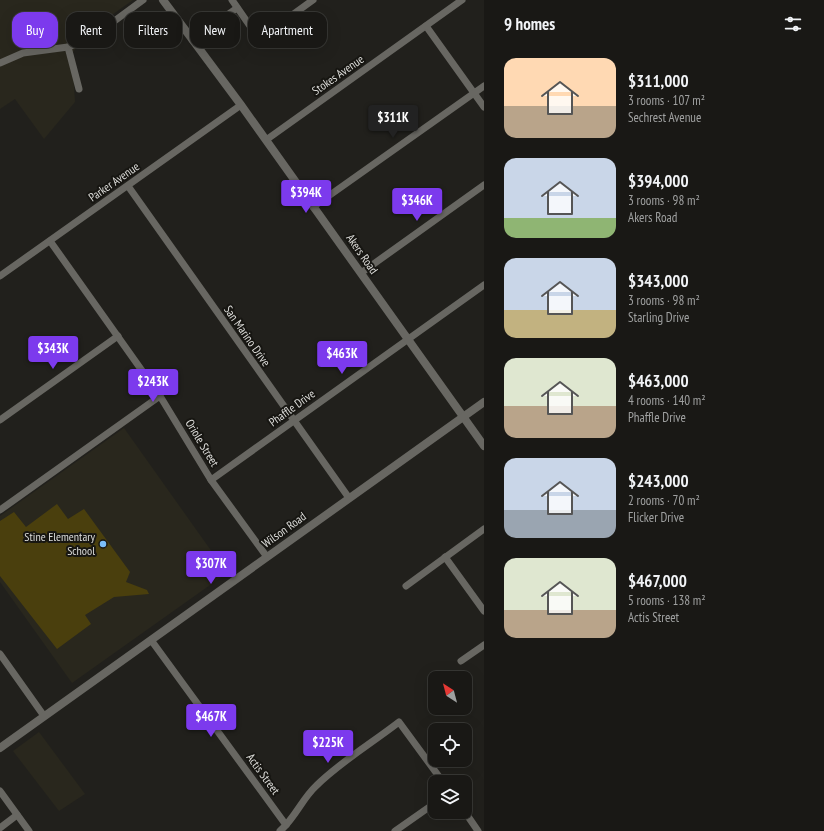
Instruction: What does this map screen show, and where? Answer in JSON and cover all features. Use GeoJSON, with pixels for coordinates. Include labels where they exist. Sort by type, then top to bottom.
{"type":"FeatureCollection","features":[{"type":"Feature","properties":{"kind":"street"},"geometry":{"type":"LineString","coordinates":[[116,20],[143,0]]}},
{"type":"Feature","properties":{"kind":"street","name":"Akers Road"},"geometry":{"type":"LineString","coordinates":[[163,0],[190,37]]}},
{"type":"Feature","properties":{"kind":"street"},"geometry":{"type":"LineString","coordinates":[[232,0],[259,39],[313,0]]}},
{"type":"Feature","properties":{"kind":"street","name":"Stokes Avenue"},"geometry":{"type":"LineString","coordinates":[[266,140],[462,0]]}},
{"type":"Feature","properties":{"kind":"street"},"geometry":{"type":"LineString","coordinates":[[231,12],[237,8]]}},
{"type":"Feature","properties":{"kind":"street"},"geometry":{"type":"LineString","coordinates":[[426,26],[484,107]]}},
{"type":"Feature","properties":{"kind":"street"},"geometry":{"type":"LineString","coordinates":[[0,63],[23,53],[66,47]]}},
{"type":"Feature","properties":{"kind":"street"},"geometry":{"type":"LineString","coordinates":[[68,48],[79,89]]}},
{"type":"Feature","properties":{"kind":"street","name":"Akers Road"},"geometry":{"type":"LineString","coordinates":[[198,48],[241,105],[484,446]]}},
{"type":"Feature","properties":{"kind":"street"},"geometry":{"type":"LineString","coordinates":[[314,207],[484,86]]}},
{"type":"Feature","properties":{"kind":"street","name":"Parker Avenue"},"geometry":{"type":"LineString","coordinates":[[0,276],[241,105]]}},
{"type":"Feature","properties":{"kind":"street"},"geometry":{"type":"LineString","coordinates":[[360,273],[484,185]]}},
{"type":"Feature","properties":{"kind":"street","name":"San Marino Drive"},"geometry":{"type":"LineString","coordinates":[[128,186],[350,498]]}},
{"type":"Feature","properties":{"kind":"street","name":"Oriole Street"},"geometry":{"type":"LineString","coordinates":[[50,241],[160,396],[211,480],[267,557]]}},
{"type":"Feature","properties":{"kind":"street","name":"Phaffle Drive"},"geometry":{"type":"LineString","coordinates":[[211,480],[484,285]]}},
{"type":"Feature","properties":{"kind":"street"},"geometry":{"type":"LineString","coordinates":[[0,420],[118,336]]}},
{"type":"Feature","properties":{"kind":"street"},"geometry":{"type":"LineString","coordinates":[[0,510],[160,396]]}},
{"type":"Feature","properties":{"kind":"street","name":"Wilson Road"},"geometry":{"type":"LineString","coordinates":[[0,748],[484,402]]}},
{"type":"Feature","properties":{"kind":"street"},"geometry":{"type":"LineString","coordinates":[[406,586],[484,529]]}},
{"type":"Feature","properties":{"kind":"street"},"geometry":{"type":"LineString","coordinates":[[445,557],[484,611]]}},
{"type":"Feature","properties":{"kind":"street","name":"Actis Street"},"geometry":{"type":"LineString","coordinates":[[151,640],[286,825]]}},
{"type":"Feature","properties":{"kind":"street"},"geometry":{"type":"LineString","coordinates":[[461,661],[484,645]]}},
{"type":"Feature","properties":{"kind":"street"},"geometry":{"type":"LineString","coordinates":[[0,654],[44,716]]}},
{"type":"Feature","properties":{"kind":"street"},"geometry":{"type":"LineString","coordinates":[[280,831],[308,795],[322,780],[399,722],[438,775]]}},
{"type":"Feature","properties":{"kind":"street"},"geometry":{"type":"LineString","coordinates":[[0,791],[29,831]]}},
{"type":"Feature","properties":{"kind":"street"},"geometry":{"type":"LineString","coordinates":[[395,831],[428,807]]}},
{"type":"Feature","properties":{"kind":"street"},"geometry":{"type":"LineString","coordinates":[[0,828],[17,815]]}},
{"type":"Feature","properties":{"kind":"street"},"geometry":{"type":"LineString","coordinates":[[470,819],[478,831]]}},
{"type":"Feature","properties":{"kind":"shaded area"},"geometry":{"type":"Polygon","coordinates":[[[0,0],[133,0],[116,12],[66,12],[66,48],[76,48],[72,54],[75,102],[44,139],[15,99],[0,109],[0,0]]]}},
{"type":"Feature","properties":{"kind":"shaded area","name":"Stine Elementary School"},"geometry":{"type":"Polygon","coordinates":[[[124,428],[227,573],[72,683],[0,582],[0,516],[124,428]]]}},
{"type":"Feature","properties":{"kind":"shaded area"},"geometry":{"type":"Polygon","coordinates":[[[57,504],[68,519],[84,509],[130,572],[126,582],[147,590],[149,594],[114,597],[85,615],[91,624],[57,649],[0,576],[0,521],[14,512],[26,527],[57,504]]]}},
{"type":"Feature","properties":{"kind":"shaded area"},"geometry":{"type":"Polygon","coordinates":[[[39,732],[85,794],[59,811],[13,751],[39,732]]]}},
{"type":"Feature","properties":{"kind":"place","name":"Stine Elementary School"},"geometry":{"type":"Point","coordinates":[103,544]}}]}
